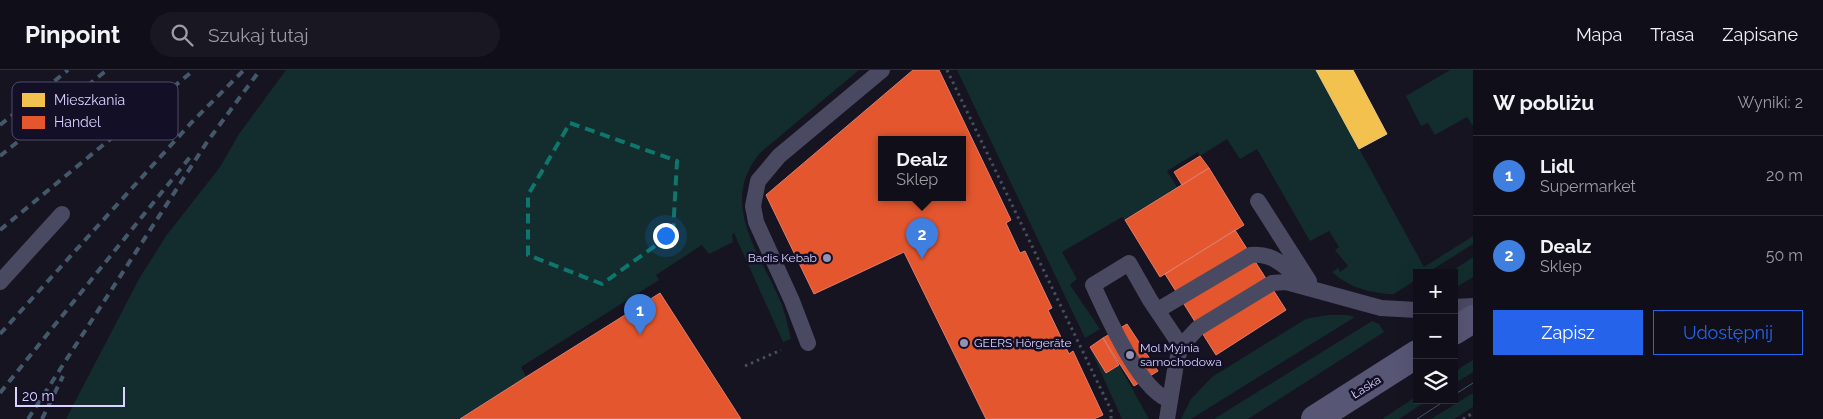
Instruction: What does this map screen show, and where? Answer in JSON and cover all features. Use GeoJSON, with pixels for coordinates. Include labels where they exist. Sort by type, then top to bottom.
{"type":"FeatureCollection","features":[{"type":"Feature","properties":{"kind":"main road"},"geometry":{"type":"LineString","coordinates":[[1458,328],[1473,319]]}},
{"type":"Feature","properties":{"kind":"main road","name":"Łaska"},"geometry":{"type":"LineString","coordinates":[[1315,419],[1413,357]]}},
{"type":"Feature","properties":{"kind":"lane"},"geometry":{"type":"LineString","coordinates":[[808,343],[792,301],[756,222],[754,206],[758,181],[778,156],[882,70]]}},
{"type":"Feature","properties":{"kind":"lane"},"geometry":{"type":"LineString","coordinates":[[1258,201],[1314,289]]}},
{"type":"Feature","properties":{"kind":"lane"},"geometry":{"type":"LineString","coordinates":[[0,282],[62,214]]}},
{"type":"Feature","properties":{"kind":"lane"},"geometry":{"type":"LineString","coordinates":[[1158,310],[1251,255],[1261,254],[1276,258],[1298,278],[1314,289]]}},
{"type":"Feature","properties":{"kind":"lane"},"geometry":{"type":"LineString","coordinates":[[1170,400],[1155,393],[1144,380],[1115,331],[1093,285],[1129,263],[1150,300],[1181,346]]}},
{"type":"Feature","properties":{"kind":"lane"},"geometry":{"type":"LineString","coordinates":[[1167,419],[1176,364],[1181,346],[1198,328],[1272,283],[1286,282],[1381,308],[1413,310]]}},
{"type":"Feature","properties":{"kind":"lane"},"geometry":{"type":"LineString","coordinates":[[1458,307],[1473,306]]}},
{"type":"Feature","properties":{"kind":"path"},"geometry":{"type":"LineString","coordinates":[[947,70],[1111,410],[1112,419]]}},
{"type":"Feature","properties":{"kind":"path"},"geometry":{"type":"LineString","coordinates":[[745,366],[783,349]]}},
{"type":"Feature","properties":{"kind":"path"},"geometry":{"type":"LineString","coordinates":[[1463,419],[1473,413]]}},
{"type":"Feature","properties":{"kind":"highlighted area"},"geometry":{"type":"Polygon","coordinates":[[[570,123],[677,161],[673,233],[602,284],[528,255],[528,195],[570,123]]]}},
{"type":"Feature","properties":{"kind":"green space"},"geometry":{"type":"Polygon","coordinates":[[[286,70],[859,70],[760,153],[748,172],[742,192],[747,230],[782,305],[791,339],[783,342],[734,233],[732,235],[733,242],[709,254],[702,245],[656,275],[659,280],[521,367],[526,377],[460,419],[66,419],[139,279],[166,236],[220,167],[239,134],[286,70]]]}},
{"type":"Feature","properties":{"kind":"green space"},"geometry":{"type":"Polygon","coordinates":[[[957,70],[1316,70],[1424,267],[1473,236],[1473,244],[1433,269],[1413,269],[1413,282],[1394,294],[1368,291],[1353,286],[1332,272],[1338,268],[1340,272],[1348,266],[1335,250],[1339,247],[1329,231],[1310,241],[1257,149],[1240,159],[1227,139],[1200,156],[1198,152],[1167,171],[1177,187],[1125,220],[1122,217],[1062,252],[1077,279],[1070,285],[1100,329],[1085,338],[957,70]]]}},
{"type":"Feature","properties":{"kind":"green space"},"geometry":{"type":"Polygon","coordinates":[[[1450,70],[1473,70],[1473,126],[1467,117],[1435,135],[1428,123],[1421,126],[1406,96],[1450,70]]]}},
{"type":"Feature","properties":{"kind":"green space"},"geometry":{"type":"Polygon","coordinates":[[[1473,257],[1473,277],[1458,286],[1458,269],[1455,269],[1473,257]]]}},
{"type":"Feature","properties":{"kind":"green space"},"geometry":{"type":"Polygon","coordinates":[[[1328,315],[1355,317],[1191,419],[1181,419],[1191,399],[1212,377],[1304,320],[1328,315]]]}},
{"type":"Feature","properties":{"kind":"green space"},"geometry":{"type":"Polygon","coordinates":[[[1372,321],[1379,324],[1384,332],[1248,419],[1214,419],[1372,321]]]}},
{"type":"Feature","properties":{"kind":"green space"},"geometry":{"type":"Polygon","coordinates":[[[1090,348],[1106,373],[1119,365],[1149,419],[1122,419],[1090,348]]]}},
{"type":"Feature","properties":{"kind":"green space"},"geometry":{"type":"Polygon","coordinates":[[[1473,360],[1473,372],[1458,381],[1458,369],[1473,360]]]}},
{"type":"Feature","properties":{"kind":"green space"},"geometry":{"type":"Polygon","coordinates":[[[1473,393],[1473,407],[1454,419],[1431,419],[1458,404],[1473,393]]]}},
{"type":"Feature","properties":{"kind":"green space"},"geometry":{"type":"Polygon","coordinates":[[[1413,399],[1413,404],[1422,404],[1399,419],[1382,419],[1413,399]]]}},
{"type":"Feature","properties":{"kind":"building: Mieszkania"},"geometry":{"type":"Polygon","coordinates":[[[1316,70],[1353,70],[1387,134],[1359,149],[1316,70]]]}},
{"type":"Feature","properties":{"kind":"building: Handel"},"geometry":{"type":"Polygon","coordinates":[[[913,70],[939,70],[1011,220],[1006,223],[1020,253],[1025,251],[1052,308],[1048,310],[1069,354],[1073,351],[1103,415],[1094,419],[986,419],[904,252],[814,294],[766,195],[913,70]]]}},
{"type":"Feature","properties":{"kind":"building: Handel"},"geometry":{"type":"Polygon","coordinates":[[[1200,156],[1209,168],[1182,185],[1174,172],[1200,156]]]}},
{"type":"Feature","properties":{"kind":"building: Handel"},"geometry":{"type":"Polygon","coordinates":[[[1209,168],[1244,225],[1160,277],[1125,220],[1209,168]]]}},
{"type":"Feature","properties":{"kind":"building: Handel"},"geometry":{"type":"Polygon","coordinates":[[[1235,230],[1286,310],[1216,355],[1165,274],[1235,230]]]}},
{"type":"Feature","properties":{"kind":"building: Handel"},"geometry":{"type":"Polygon","coordinates":[[[660,293],[741,419],[460,419],[526,377],[660,293]]]}},
{"type":"Feature","properties":{"kind":"building: Handel","name":"Mol Myjnia samochodowa"},"geometry":{"type":"Polygon","coordinates":[[[1127,324],[1158,371],[1134,386],[1103,338],[1127,324]]]}},
{"type":"Feature","properties":{"kind":"building: Handel"},"geometry":{"type":"Polygon","coordinates":[[[1103,338],[1119,365],[1106,373],[1090,347],[1103,338]]]}},
{"type":"Feature","properties":{"kind":"tram line"},"geometry":{"type":"LineString","coordinates":[[1458,392],[1473,383]]}},
{"type":"Feature","properties":{"kind":"tram line"},"geometry":{"type":"LineString","coordinates":[[1417,419],[1440,404]]}},
{"type":"Feature","properties":{"kind":"railway"},"geometry":{"type":"LineString","coordinates":[[53,82],[68,70]]}},
{"type":"Feature","properties":{"kind":"railway"},"geometry":{"type":"LineString","coordinates":[[92,82],[107,70]]}},
{"type":"Feature","properties":{"kind":"railway"},"geometry":{"type":"LineString","coordinates":[[178,83],[194,70]]}},
{"type":"Feature","properties":{"kind":"railway"},"geometry":{"type":"LineString","coordinates":[[178,137],[244,70]]}},
{"type":"Feature","properties":{"kind":"railway"},"geometry":{"type":"LineString","coordinates":[[28,419],[207,142],[260,70]]}},
{"type":"Feature","properties":{"kind":"railway"},"geometry":{"type":"LineString","coordinates":[[0,125],[12,115]]}},
{"type":"Feature","properties":{"kind":"railway"},"geometry":{"type":"LineString","coordinates":[[0,156],[20,140]]}},
{"type":"Feature","properties":{"kind":"railway"},"geometry":{"type":"LineString","coordinates":[[0,230],[109,140]]}},
{"type":"Feature","properties":{"kind":"railway"},"geometry":{"type":"LineString","coordinates":[[0,334],[176,140]]}},
{"type":"Feature","properties":{"kind":"railway"},"geometry":{"type":"LineString","coordinates":[[0,393],[191,156]]}},
{"type":"Feature","properties":{"kind":"railway"},"geometry":{"type":"LineString","coordinates":[[42,419],[63,376]]}},
{"type":"Feature","properties":{"kind":"place","name":"Badis Kebab"},"geometry":{"type":"Point","coordinates":[827,258]}},
{"type":"Feature","properties":{"kind":"place","name":"Dealz"},"geometry":{"type":"Point","coordinates":[922,259]}},
{"type":"Feature","properties":{"kind":"place","name":"Lidl"},"geometry":{"type":"Point","coordinates":[640,335]}},
{"type":"Feature","properties":{"kind":"place","name":"GEERS Hörgeräte"},"geometry":{"type":"Point","coordinates":[964,343]}},
{"type":"Feature","properties":{"kind":"place","name":"Mol Myjnia samochodowa"},"geometry":{"type":"Point","coordinates":[1130,355]}}]}
